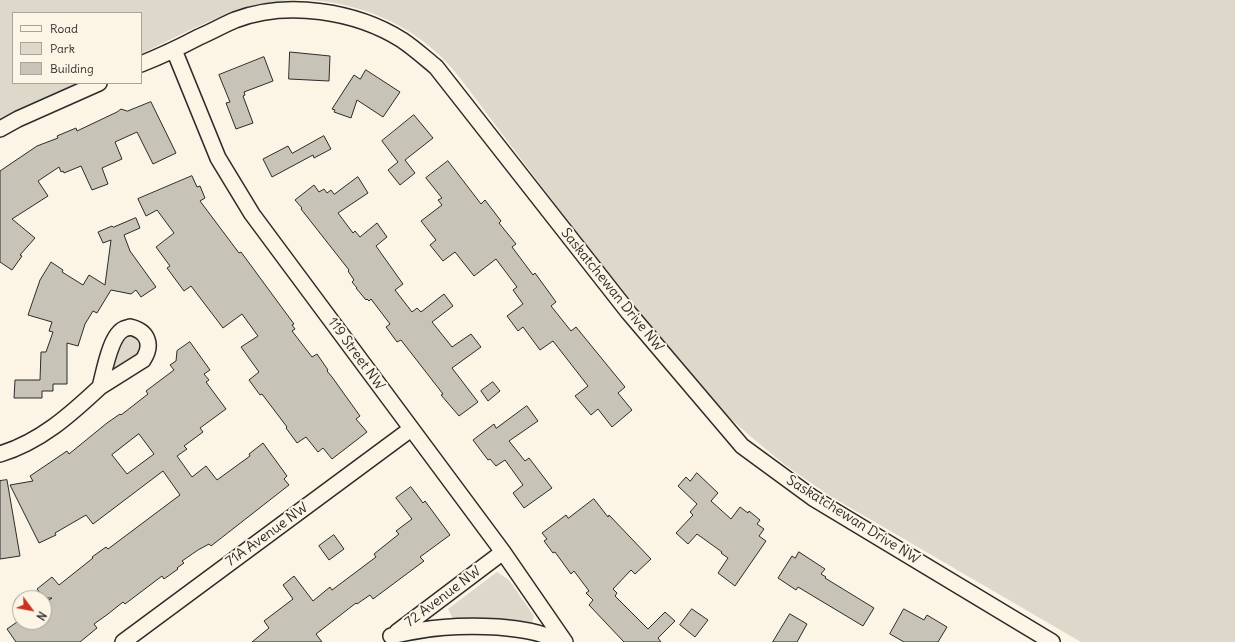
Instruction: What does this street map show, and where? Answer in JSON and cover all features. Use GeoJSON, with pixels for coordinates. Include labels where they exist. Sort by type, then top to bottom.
{"type":"FeatureCollection","features":[{"type":"Feature","properties":{"kind":"street","name":"Saskatchewan Drive NW"},"geometry":{"type":"LineString","coordinates":[[142,64],[174,50],[235,20],[262,13],[284,10],[322,12],[344,16],[370,24],[402,40],[436,67],[629,313],[742,446],[813,498],[1052,642]]}},
{"type":"Feature","properties":{"kind":"street","name":"119 Street NW"},"geometry":{"type":"LineString","coordinates":[[174,50],[218,158],[252,214],[502,552],[565,642]]}},
{"type":"Feature","properties":{"kind":"street"},"geometry":{"type":"LineString","coordinates":[[0,130],[18,120],[97,84]]}},
{"type":"Feature","properties":{"kind":"street"},"geometry":{"type":"LineString","coordinates":[[0,454],[15,449],[44,434],[73,412],[100,386]]}},
{"type":"Feature","properties":{"kind":"street","name":"71A Avenue NW"},"geometry":{"type":"LineString","coordinates":[[123,642],[411,429]]}},
{"type":"Feature","properties":{"kind":"street","name":"72 Avenue NW"},"geometry":{"type":"LineString","coordinates":[[387,639],[502,552]]}},
{"type":"Feature","properties":{"kind":"street"},"geometry":{"type":"LineString","coordinates":[[387,639],[414,630],[462,626],[504,628],[534,632],[560,642]]}},
{"type":"Feature","properties":{"kind":"green space"},"geometry":{"type":"Polygon","coordinates":[[[0,0],[299,0],[257,5],[237,11],[198,26],[142,54],[142,12],[12,12],[12,84],[76,84],[0,118],[0,0]]]}},
{"type":"Feature","properties":{"kind":"green space"},"geometry":{"type":"Polygon","coordinates":[[[309,0],[1235,0],[1235,642],[1081,642],[830,496],[785,465],[720,409],[652,333],[460,78],[445,61],[412,33],[393,22],[353,7],[309,0]]]}},
{"type":"Feature","properties":{"kind":"green space"},"geometry":{"type":"Polygon","coordinates":[[[127,334],[133,335],[141,346],[140,351],[117,368],[113,366],[118,342],[127,334]]]}},
{"type":"Feature","properties":{"kind":"green space"},"geometry":{"type":"Polygon","coordinates":[[[497,572],[509,580],[534,616],[532,622],[493,619],[453,619],[448,609],[497,572]]]}},
{"type":"Feature","properties":{"kind":"building"},"geometry":{"type":"Polygon","coordinates":[[[290,52],[330,56],[329,81],[289,79],[290,52]]]}},
{"type":"Feature","properties":{"kind":"building"},"geometry":{"type":"Polygon","coordinates":[[[264,57],[273,81],[244,92],[245,95],[243,96],[253,123],[236,129],[226,103],[230,102],[219,75],[264,57]]]}},
{"type":"Feature","properties":{"kind":"building"},"geometry":{"type":"Polygon","coordinates":[[[366,70],[400,92],[383,117],[357,100],[351,118],[334,112],[335,110],[332,109],[354,75],[360,79],[366,70]]]}},
{"type":"Feature","properties":{"kind":"building"},"geometry":{"type":"Polygon","coordinates":[[[151,102],[176,153],[153,164],[137,132],[115,142],[122,159],[102,168],[108,184],[92,190],[81,166],[64,173],[63,171],[61,172],[59,167],[38,181],[48,196],[12,219],[35,238],[20,255],[22,256],[12,270],[0,262],[0,171],[37,146],[58,138],[57,136],[76,128],[77,131],[121,109],[127,111],[151,102]]]}},
{"type":"Feature","properties":{"kind":"building"},"geometry":{"type":"Polygon","coordinates":[[[414,115],[433,138],[405,160],[415,173],[400,185],[388,170],[398,162],[382,141],[414,115]]]}},
{"type":"Feature","properties":{"kind":"building"},"geometry":{"type":"Polygon","coordinates":[[[324,136],[331,149],[314,158],[313,155],[272,177],[263,159],[288,146],[292,153],[324,136]]]}},
{"type":"Feature","properties":{"kind":"building"},"geometry":{"type":"Polygon","coordinates":[[[448,161],[481,204],[485,200],[501,221],[499,223],[516,244],[512,247],[533,275],[535,273],[556,302],[551,306],[571,331],[576,327],[625,387],[618,393],[632,410],[612,427],[598,409],[591,415],[575,396],[588,386],[553,341],[540,350],[523,327],[518,331],[507,316],[523,304],[513,290],[517,287],[496,259],[474,276],[455,252],[443,261],[430,245],[436,240],[421,221],[442,205],[438,200],[442,198],[426,178],[448,161]]]}},
{"type":"Feature","properties":{"kind":"building"},"geometry":{"type":"Polygon","coordinates":[[[192,176],[197,187],[200,186],[205,198],[200,201],[239,253],[241,252],[294,324],[292,325],[295,329],[292,331],[312,357],[317,354],[328,370],[327,371],[360,416],[356,419],[367,432],[332,459],[323,448],[318,452],[306,437],[297,443],[262,394],[260,395],[249,380],[259,372],[241,347],[258,336],[242,314],[223,328],[191,286],[184,291],[167,268],[170,266],[156,247],[174,233],[157,210],[146,216],[138,199],[192,176]]]}},
{"type":"Feature","properties":{"kind":"building"},"geometry":{"type":"Polygon","coordinates":[[[358,177],[368,193],[338,213],[353,233],[355,231],[360,237],[377,223],[387,237],[376,246],[403,284],[395,290],[412,312],[417,308],[421,312],[444,294],[453,306],[432,322],[452,347],[471,334],[481,347],[452,368],[478,402],[459,416],[441,395],[443,394],[401,340],[397,342],[386,327],[390,324],[371,299],[369,301],[367,299],[366,300],[356,288],[352,282],[354,280],[348,271],[349,270],[295,200],[314,185],[319,192],[324,189],[327,193],[331,190],[334,194],[358,177]]]}},
{"type":"Feature","properties":{"kind":"building"},"geometry":{"type":"Polygon","coordinates":[[[136,218],[140,228],[124,235],[130,251],[156,287],[141,297],[136,290],[131,294],[111,290],[97,313],[93,311],[85,324],[78,346],[67,343],[67,384],[53,384],[53,391],[42,391],[42,398],[14,398],[15,380],[40,380],[41,352],[46,352],[53,332],[49,331],[52,322],[28,315],[40,280],[51,262],[63,270],[62,272],[83,285],[89,275],[105,285],[111,240],[103,243],[98,232],[136,218]]]}},
{"type":"Feature","properties":{"kind":"building"},"geometry":{"type":"Polygon","coordinates":[[[190,342],[210,370],[204,374],[209,380],[206,382],[226,409],[200,428],[203,432],[184,446],[187,449],[177,456],[192,477],[206,466],[217,480],[250,456],[249,454],[263,443],[287,476],[284,479],[289,485],[211,546],[209,544],[198,550],[182,561],[184,563],[164,579],[162,576],[125,604],[123,602],[94,624],[97,628],[80,642],[16,642],[7,629],[12,626],[12,630],[52,630],[52,590],[37,589],[52,577],[59,585],[93,558],[92,557],[106,547],[108,549],[180,495],[163,471],[93,524],[86,515],[55,533],[56,535],[39,543],[10,485],[33,481],[30,476],[67,451],[69,454],[107,423],[120,414],[121,415],[148,394],[146,391],[174,370],[170,365],[176,361],[177,351],[190,342]],[[139,434],[112,455],[127,474],[154,454],[139,434]]]}},
{"type":"Feature","properties":{"kind":"building"},"geometry":{"type":"Polygon","coordinates":[[[493,382],[500,391],[488,401],[481,391],[493,382]]]}},
{"type":"Feature","properties":{"kind":"building"},"geometry":{"type":"Polygon","coordinates":[[[527,406],[538,421],[509,441],[525,461],[529,458],[552,488],[524,508],[513,493],[523,485],[505,460],[496,466],[490,459],[488,460],[473,440],[494,424],[496,428],[527,406]]]}},
{"type":"Feature","properties":{"kind":"building"},"geometry":{"type":"Polygon","coordinates":[[[697,473],[718,493],[711,501],[731,519],[740,507],[748,513],[749,511],[760,520],[757,524],[764,529],[759,536],[766,541],[735,586],[718,573],[728,558],[721,553],[722,552],[697,534],[688,544],[676,533],[693,515],[690,512],[697,504],[678,486],[686,477],[690,481],[697,473]]]}},
{"type":"Feature","properties":{"kind":"building"},"geometry":{"type":"Polygon","coordinates":[[[7,480],[20,556],[0,559],[0,481],[7,480]]]}},
{"type":"Feature","properties":{"kind":"building"},"geometry":{"type":"Polygon","coordinates":[[[411,487],[423,503],[425,501],[450,535],[420,557],[424,561],[373,599],[370,595],[357,604],[356,603],[316,634],[322,642],[252,642],[269,628],[264,621],[293,599],[283,585],[294,576],[313,601],[330,587],[332,590],[376,557],[374,554],[399,534],[396,531],[412,519],[396,498],[411,487]]]}},
{"type":"Feature","properties":{"kind":"building"},"geometry":{"type":"Polygon","coordinates":[[[594,499],[608,517],[609,515],[651,559],[635,574],[631,570],[613,589],[617,593],[615,596],[648,629],[665,612],[675,621],[658,638],[661,642],[624,642],[589,605],[593,600],[586,593],[589,591],[574,571],[571,574],[555,552],[553,553],[544,541],[547,539],[542,533],[566,515],[568,518],[594,499]]]}},
{"type":"Feature","properties":{"kind":"building"},"geometry":{"type":"Polygon","coordinates":[[[334,535],[344,549],[329,560],[319,546],[334,535]]]}},
{"type":"Feature","properties":{"kind":"building"},"geometry":{"type":"Polygon","coordinates":[[[799,552],[825,569],[821,574],[826,577],[825,578],[874,608],[863,626],[798,587],[796,590],[778,578],[792,556],[795,558],[799,552]]]}},
{"type":"Feature","properties":{"kind":"building"},"geometry":{"type":"Polygon","coordinates":[[[692,609],[708,620],[695,637],[680,625],[692,609]]]}},
{"type":"Feature","properties":{"kind":"building"},"geometry":{"type":"Polygon","coordinates":[[[904,609],[924,620],[927,615],[947,627],[938,642],[904,642],[890,634],[904,609]]]}},
{"type":"Feature","properties":{"kind":"building"},"geometry":{"type":"Polygon","coordinates":[[[790,614],[807,624],[797,642],[773,642],[790,614]]]}}]}
